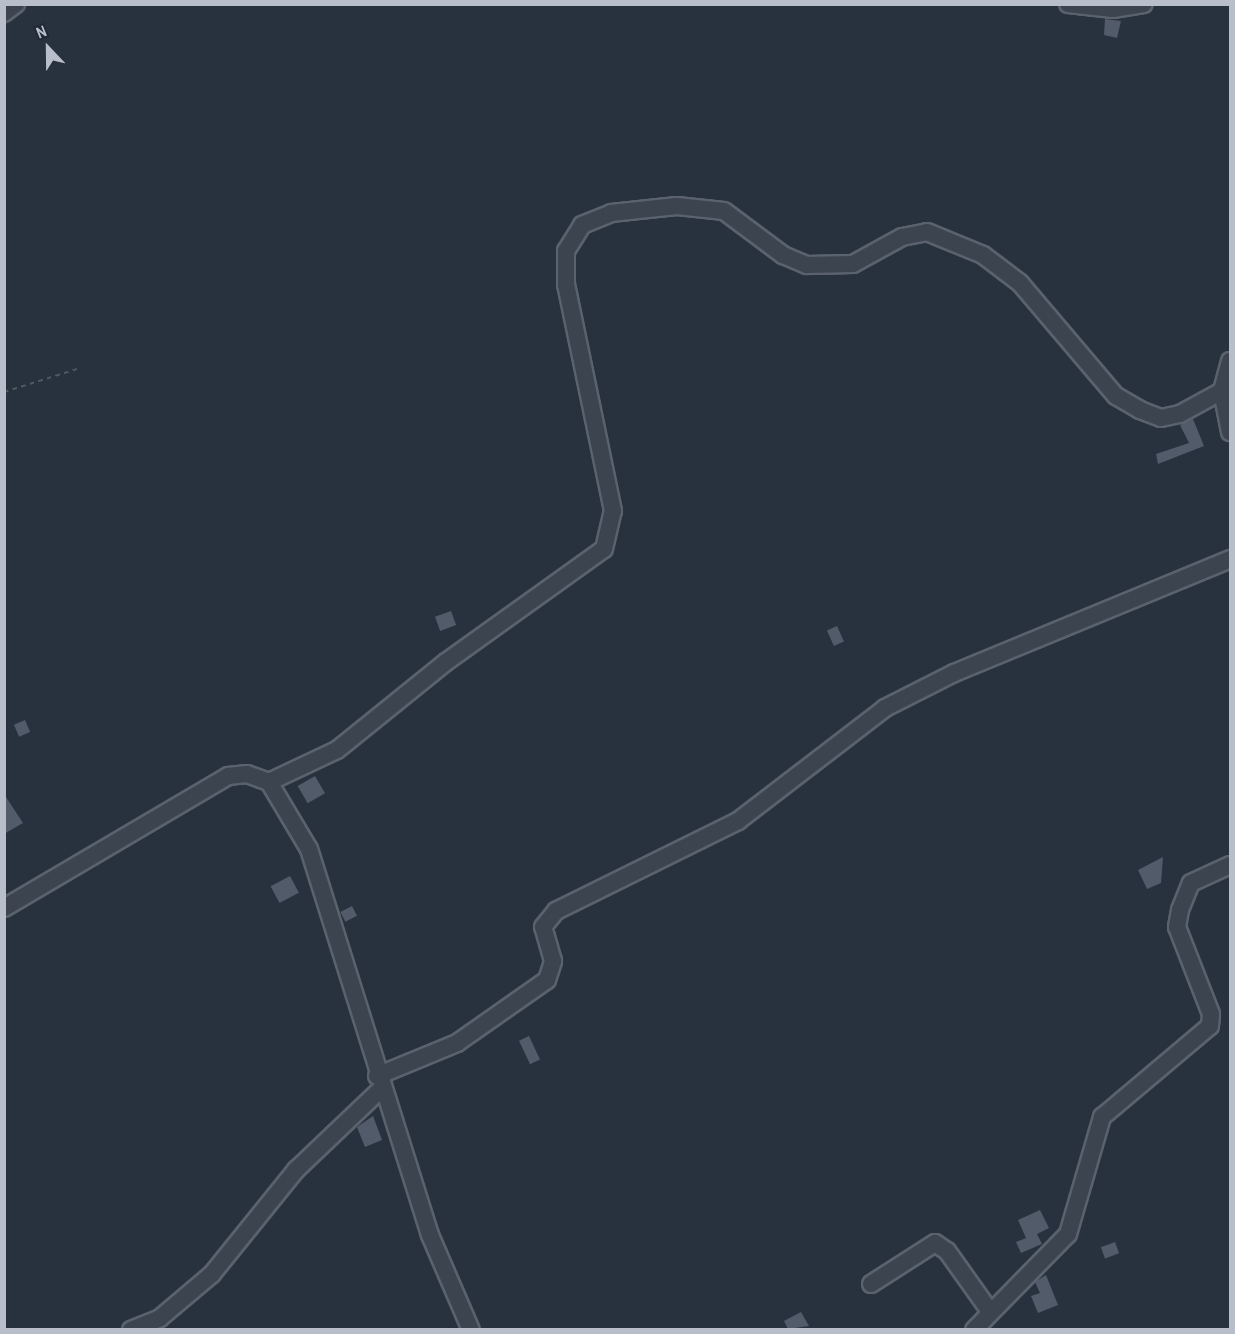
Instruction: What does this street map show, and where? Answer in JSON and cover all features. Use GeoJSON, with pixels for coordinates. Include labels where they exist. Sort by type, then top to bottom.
{"type":"FeatureCollection","features":[{"type":"Feature","properties":{"kind":"street"},"geometry":{"type":"LineString","coordinates":[[4,13],[16,4]]}},
{"type":"Feature","properties":{"kind":"street"},"geometry":{"type":"LineString","coordinates":[[1068,4],[1113,9],[1144,4]]}},
{"type":"Feature","properties":{"kind":"street"},"geometry":{"type":"LineString","coordinates":[[269,782],[337,750],[446,662],[604,549],[614,511],[566,285],[566,251],[582,225],[611,213],[677,206],[724,211],[783,255],[807,266],[853,264],[902,237],[927,231],[983,255],[1020,283],[1116,396],[1140,410],[1161,418],[1180,414],[1222,391]]}},
{"type":"Feature","properties":{"kind":"street"},"geometry":{"type":"LineString","coordinates":[[1230,361],[1222,391],[1230,432]]}},
{"type":"Feature","properties":{"kind":"street"},"geometry":{"type":"LineString","coordinates":[[131,1329],[160,1318],[212,1274],[296,1170],[379,1082],[465,1038],[547,980],[553,961],[543,927],[556,911],[738,821],[885,708],[954,673],[1230,559]]}},
{"type":"Feature","properties":{"kind":"street"},"geometry":{"type":"LineString","coordinates":[[4,908],[228,776],[247,774],[269,782],[309,849],[379,1082],[452,1297],[471,1329]]}},
{"type":"Feature","properties":{"kind":"street"},"geometry":{"type":"LineString","coordinates":[[974,1329],[989,1310],[1068,1234],[1102,1117],[1210,1026],[1211,1014],[1178,927],[1179,910],[1191,883],[1230,865]]}},
{"type":"Feature","properties":{"kind":"street"},"geometry":{"type":"LineString","coordinates":[[871,1284],[935,1243],[947,1251],[989,1310]]}},
{"type":"Feature","properties":{"kind":"path"},"geometry":{"type":"LineString","coordinates":[[4,393],[77,369]]}},
{"type":"Feature","properties":{"kind":"building"},"geometry":{"type":"Polygon","coordinates":[[[1105,19],[1121,21],[1117,38],[1104,35],[1105,19]]]}},
{"type":"Feature","properties":{"kind":"building"},"geometry":{"type":"Polygon","coordinates":[[[1193,419],[1204,446],[1158,464],[1156,454],[1189,443],[1180,425],[1193,419]]]}},
{"type":"Feature","properties":{"kind":"building"},"geometry":{"type":"Polygon","coordinates":[[[451,611],[456,625],[440,631],[435,617],[451,611]]]}},
{"type":"Feature","properties":{"kind":"building"},"geometry":{"type":"Polygon","coordinates":[[[837,626],[844,642],[834,646],[827,630],[837,626]]]}},
{"type":"Feature","properties":{"kind":"building"},"geometry":{"type":"Polygon","coordinates":[[[25,720],[30,732],[19,737],[14,725],[25,720]]]}},
{"type":"Feature","properties":{"kind":"building"},"geometry":{"type":"Polygon","coordinates":[[[315,776],[325,793],[308,803],[298,786],[315,776]]]}},
{"type":"Feature","properties":{"kind":"building"},"geometry":{"type":"Polygon","coordinates":[[[4,794],[23,823],[4,834],[4,794]]]}},
{"type":"Feature","properties":{"kind":"building"},"geometry":{"type":"Polygon","coordinates":[[[1163,857],[1161,883],[1147,889],[1138,870],[1163,857]]]}},
{"type":"Feature","properties":{"kind":"building"},"geometry":{"type":"Polygon","coordinates":[[[290,876],[299,893],[279,903],[271,886],[290,876]]]}},
{"type":"Feature","properties":{"kind":"building"},"geometry":{"type":"Polygon","coordinates":[[[352,906],[357,916],[345,922],[340,912],[352,906]]]}},
{"type":"Feature","properties":{"kind":"building"},"geometry":{"type":"Polygon","coordinates":[[[529,1036],[540,1060],[530,1064],[519,1041],[529,1036]]]}},
{"type":"Feature","properties":{"kind":"building"},"geometry":{"type":"Polygon","coordinates":[[[373,1116],[382,1140],[365,1147],[357,1127],[373,1116]]]}},
{"type":"Feature","properties":{"kind":"building"},"geometry":{"type":"Polygon","coordinates":[[[1040,1210],[1049,1228],[1037,1234],[1042,1244],[1021,1253],[1016,1242],[1026,1238],[1018,1220],[1040,1210]]]}},
{"type":"Feature","properties":{"kind":"building"},"geometry":{"type":"Polygon","coordinates":[[[1115,1242],[1119,1253],[1105,1258],[1101,1247],[1115,1242]]]}},
{"type":"Feature","properties":{"kind":"building"},"geometry":{"type":"Polygon","coordinates":[[[1046,1275],[1058,1305],[1038,1313],[1031,1296],[1040,1293],[1035,1282],[1046,1275]]]}},
{"type":"Feature","properties":{"kind":"building"},"geometry":{"type":"Polygon","coordinates":[[[801,1312],[809,1326],[788,1329],[784,1321],[801,1312]]]}}]}
